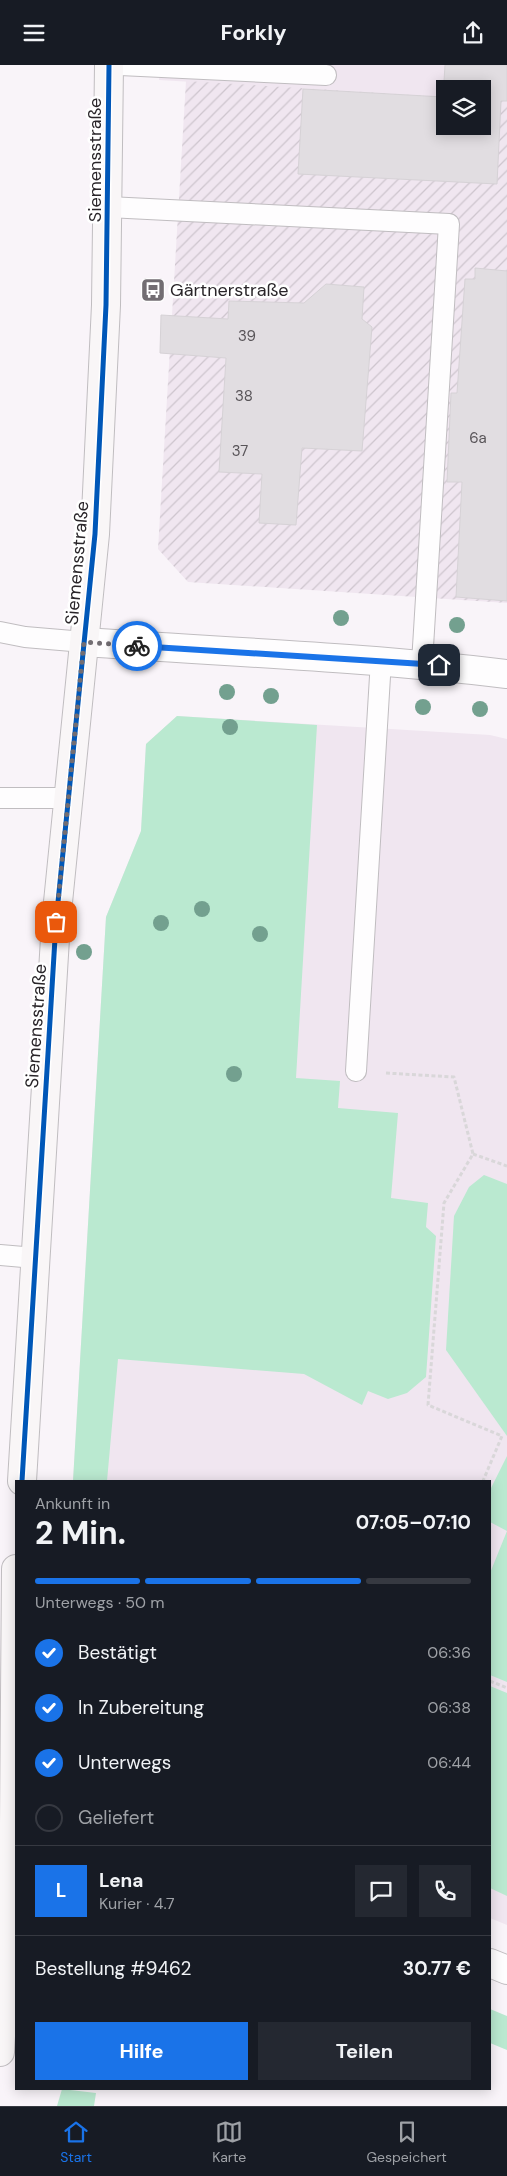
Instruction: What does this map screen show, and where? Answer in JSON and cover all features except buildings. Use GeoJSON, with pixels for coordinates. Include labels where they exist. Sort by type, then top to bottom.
{"type":"FeatureCollection","features":[{"type":"Feature","properties":{"kind":"street","name":"Siemensstraße"},"geometry":{"type":"LineString","coordinates":[[22,1480],[56,922],[94,534],[106,305],[109,65]]}},
{"type":"Feature","properties":{"kind":"street"},"geometry":{"type":"LineString","coordinates":[[84,642],[186,650],[422,663],[507,674]]}},
{"type":"Feature","properties":{"kind":"street"},"geometry":{"type":"LineString","coordinates":[[0,2052],[14,1870],[7,1685],[15,1582]]}},
{"type":"Feature","properties":{"kind":"street"},"geometry":{"type":"LineString","coordinates":[[491,1963],[507,1970]]}},
{"type":"Feature","properties":{"kind":"lane"},"geometry":{"type":"LineString","coordinates":[[120,65],[326,75]]}},
{"type":"Feature","properties":{"kind":"lane"},"geometry":{"type":"LineString","coordinates":[[108,207],[449,224],[422,663]]}},
{"type":"Feature","properties":{"kind":"lane"},"geometry":{"type":"LineString","coordinates":[[0,632],[26,637],[84,642]]}},
{"type":"Feature","properties":{"kind":"lane"},"geometry":{"type":"LineString","coordinates":[[356,1071],[381,660]]}},
{"type":"Feature","properties":{"kind":"lane"},"geometry":{"type":"LineString","coordinates":[[0,798],[69,798]]}},
{"type":"Feature","properties":{"kind":"lane"},"geometry":{"type":"LineString","coordinates":[[0,1255],[35,1258]]}},
{"type":"Feature","properties":{"kind":"path"},"geometry":{"type":"LineString","coordinates":[[356,1071],[454,1077],[473,1154],[444,1203],[428,1405],[502,1436],[483,1480]]}},
{"type":"Feature","properties":{"kind":"path"},"geometry":{"type":"LineString","coordinates":[[473,1154],[507,1166]]}},
{"type":"Feature","properties":{"kind":"path"},"geometry":{"type":"LineString","coordinates":[[491,1681],[507,1688]]}},
{"type":"Feature","properties":{"kind":"shaded area"},"geometry":{"type":"Polygon","coordinates":[[[160,65],[507,65],[491,80],[436,80],[436,96],[159,80],[160,65]]]}},
{"type":"Feature","properties":{"kind":"shaded area"},"geometry":{"type":"Polygon","coordinates":[[[186,81],[436,96],[436,135],[491,135],[491,100],[507,101],[507,603],[188,582],[158,549],[186,81]]]}},
{"type":"Feature","properties":{"kind":"shaded area"},"geometry":{"type":"Polygon","coordinates":[[[177,716],[490,735],[507,739],[507,1925],[491,1918],[491,1480],[73,1480],[106,917],[141,831],[146,744],[177,716]]]}},
{"type":"Feature","properties":{"kind":"green space"},"geometry":{"type":"Polygon","coordinates":[[[177,716],[317,725],[296,1078],[340,1081],[338,1108],[398,1113],[391,1198],[428,1203],[426,1227],[436,1236],[426,1377],[407,1393],[388,1399],[368,1391],[362,1405],[304,1374],[118,1359],[107,1480],[73,1480],[106,917],[141,831],[146,744],[177,716]]]}},
{"type":"Feature","properties":{"kind":"green space"},"geometry":{"type":"Polygon","coordinates":[[[484,1175],[507,1184],[507,1436],[446,1350],[454,1216],[469,1187],[484,1175]]]}},
{"type":"Feature","properties":{"kind":"green space"},"geometry":{"type":"Polygon","coordinates":[[[507,1456],[507,1531],[491,1523],[491,1488],[507,1456]]]}},
{"type":"Feature","properties":{"kind":"green space"},"geometry":{"type":"Polygon","coordinates":[[[507,1531],[507,1682],[491,1675],[491,1571],[507,1531]]]}},
{"type":"Feature","properties":{"kind":"green space"},"geometry":{"type":"Polygon","coordinates":[[[491,1686],[507,1693],[507,1896],[491,1888],[491,1686]]]}},
{"type":"Feature","properties":{"kind":"green space"},"geometry":{"type":"Polygon","coordinates":[[[491,2009],[507,2016],[507,2050],[491,2043],[491,2009]]]}},
{"type":"Feature","properties":{"kind":"green space"},"geometry":{"type":"Polygon","coordinates":[[[62,2090],[96,2093],[94,2106],[57,2106],[62,2090]]]}},
{"type":"Feature","properties":{"kind":"cycle path"},"geometry":{"type":"LineString","coordinates":[[22,1480],[56,922],[95,534],[106,305],[109,65]]}},
{"type":"Feature","properties":{"kind":"way so far"},"geometry":{"type":"LineString","coordinates":[[56,922],[84,642],[137,646]]}},
{"type":"Feature","properties":{"kind":"place","name":"Gärtnerstraße"},"geometry":{"type":"Point","coordinates":[153,290]}},
{"type":"Feature","properties":{"kind":"route"},"geometry":{"type":"LineString","coordinates":[[137,646],[439,665]]}}]}
